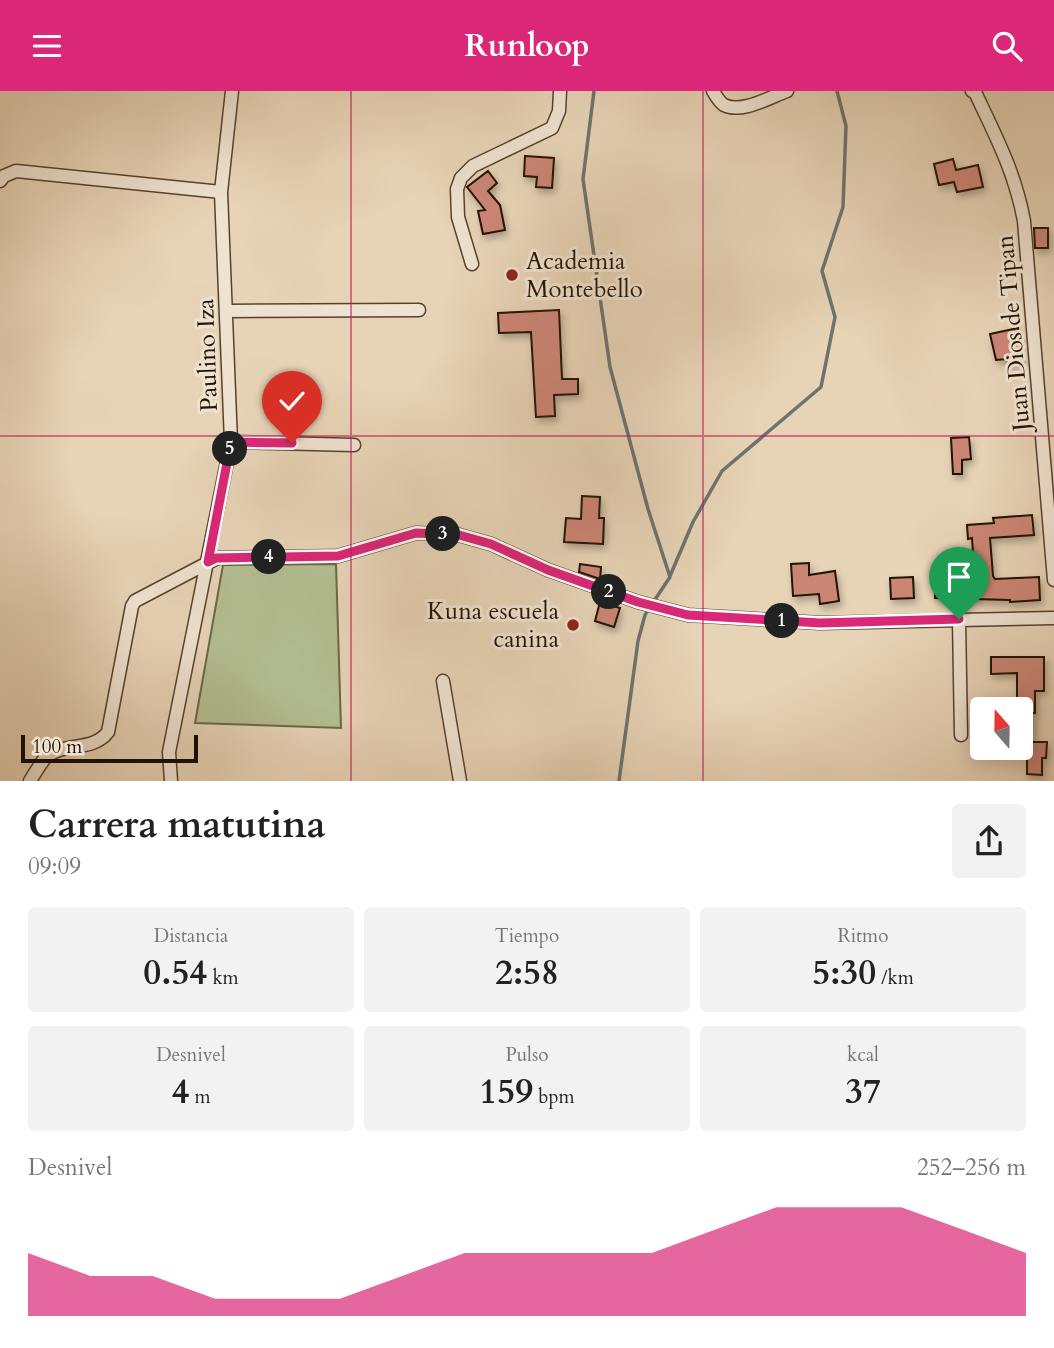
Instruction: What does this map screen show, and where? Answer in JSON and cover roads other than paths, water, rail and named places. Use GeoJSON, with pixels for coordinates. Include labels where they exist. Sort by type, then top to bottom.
{"type":"FeatureCollection","features":[{"type":"Feature","properties":{"kind":"street","name":"Paulino Iza"},"geometry":{"type":"LineString","coordinates":[[172,781],[169,752],[231,442],[228,311],[221,192],[232,91]]}},
{"type":"Feature","properties":{"kind":"street"},"geometry":{"type":"LineString","coordinates":[[472,264],[456,204],[461,178],[473,166],[552,128],[559,111],[560,91]]}},
{"type":"Feature","properties":{"kind":"street"},"geometry":{"type":"LineString","coordinates":[[713,91],[721,104],[728,106],[747,106],[787,91]]}},
{"type":"Feature","properties":{"kind":"street","name":"Juan Dios de Tipan"},"geometry":{"type":"LineString","coordinates":[[974,91],[1011,166],[1024,221],[1053,536],[1054,580]]}},
{"type":"Feature","properties":{"kind":"street"},"geometry":{"type":"LineString","coordinates":[[0,181],[4,176],[16,171],[221,192]]}},
{"type":"Feature","properties":{"kind":"street"},"geometry":{"type":"LineString","coordinates":[[228,311],[419,310]]}},
{"type":"Feature","properties":{"kind":"street"},"geometry":{"type":"LineString","coordinates":[[1041,412],[1054,409]]}},
{"type":"Feature","properties":{"kind":"street"},"geometry":{"type":"LineString","coordinates":[[231,442],[354,445]]}},
{"type":"Feature","properties":{"kind":"street"},"geometry":{"type":"LineString","coordinates":[[30,781],[46,757],[96,742],[107,732],[135,601],[216,558],[338,556],[416,533],[459,535],[491,544],[548,570],[638,602],[688,615],[820,623],[1054,618]]}},
{"type":"Feature","properties":{"kind":"street"},"geometry":{"type":"LineString","coordinates":[[959,619],[961,735]]}},
{"type":"Feature","properties":{"kind":"street"},"geometry":{"type":"LineString","coordinates":[[443,681],[460,781]]}},
{"type":"Feature","properties":{"kind":"waterway"},"geometry":{"type":"LineString","coordinates":[[594,91],[583,179],[610,367],[648,509],[670,577],[654,601]]}},
{"type":"Feature","properties":{"kind":"waterway"},"geometry":{"type":"LineString","coordinates":[[670,576],[693,522],[722,471],[821,387],[835,317],[822,271],[843,207],[846,126],[837,91]]}},
{"type":"Feature","properties":{"kind":"waterway"},"geometry":{"type":"LineString","coordinates":[[619,781],[638,641],[649,608]]}},
{"type":"Feature","properties":{"kind":"place","name":"Academia Montebello"},"geometry":{"type":"Point","coordinates":[512,275]}},
{"type":"Feature","properties":{"kind":"place","name":"Kuna escuela canina"},"geometry":{"type":"Point","coordinates":[573,625]}}]}
